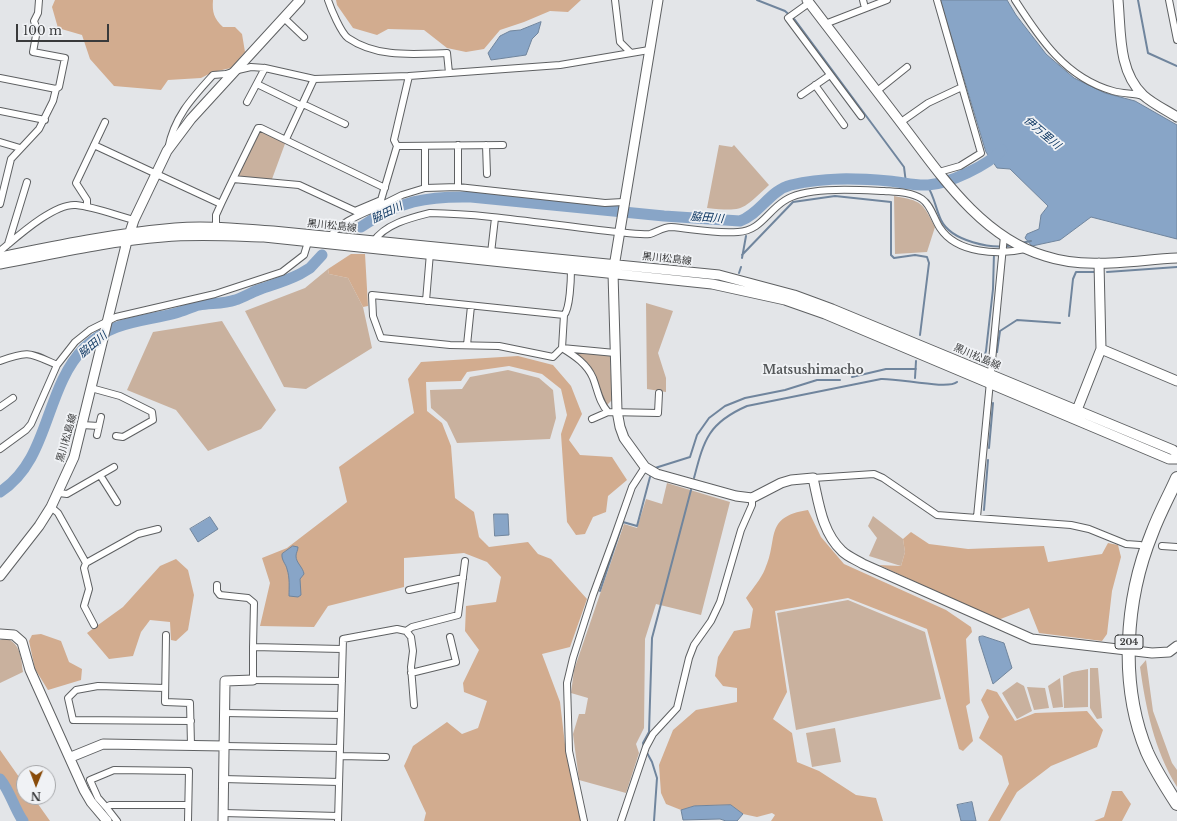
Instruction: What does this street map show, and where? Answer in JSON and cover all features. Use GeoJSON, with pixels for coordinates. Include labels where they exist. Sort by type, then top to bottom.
{"type":"FeatureCollection","features":[{"type":"Feature","properties":{"kind":"highway","name":"204"},"geometry":{"type":"LineString","coordinates":[[1177,478],[1145,552],[1137,587],[1128,649],[1131,692],[1141,734],[1156,770],[1177,804]]}},
{"type":"Feature","properties":{"kind":"street"},"geometry":{"type":"LineString","coordinates":[[0,204],[3,179],[11,159],[39,129],[44,120],[56,89],[59,87],[65,58],[33,52],[37,30],[34,21],[38,13],[39,0]]}},
{"type":"Feature","properties":{"kind":"street"},"geometry":{"type":"LineString","coordinates":[[128,237],[155,173],[167,151],[191,119],[238,70],[300,0]]}},
{"type":"Feature","properties":{"kind":"street"},"geometry":{"type":"LineString","coordinates":[[328,0],[332,12],[349,39],[372,51],[383,53],[410,55],[447,53],[449,73]]}},
{"type":"Feature","properties":{"kind":"street"},"geometry":{"type":"LineString","coordinates":[[615,0],[620,42],[631,53]]}},
{"type":"Feature","properties":{"kind":"street"},"geometry":{"type":"LineString","coordinates":[[658,0],[613,269],[615,353],[612,412],[624,438],[645,467],[657,474],[736,496],[752,498],[791,480],[874,474],[937,515],[960,518],[977,517],[1071,525],[1089,529],[1126,544],[1140,545]]}},
{"type":"Feature","properties":{"kind":"street"},"geometry":{"type":"LineString","coordinates":[[863,0],[865,8]]}},
{"type":"Feature","properties":{"kind":"street"},"geometry":{"type":"LineString","coordinates":[[825,24],[887,0]]}},
{"type":"Feature","properties":{"kind":"street"},"geometry":{"type":"LineString","coordinates":[[937,0],[981,153],[960,166],[939,172]]}},
{"type":"Feature","properties":{"kind":"street"},"geometry":{"type":"LineString","coordinates":[[1015,0],[1039,38],[1061,61],[1080,77],[1115,92],[1144,96]]}},
{"type":"Feature","properties":{"kind":"street"},"geometry":{"type":"LineString","coordinates":[[1118,0],[1125,63],[1129,76],[1144,96],[1177,117]]}},
{"type":"Feature","properties":{"kind":"street"},"geometry":{"type":"LineString","coordinates":[[1169,0],[1176,26],[1177,40]]}},
{"type":"Feature","properties":{"kind":"street"},"geometry":{"type":"LineString","coordinates":[[860,116],[830,75],[791,16],[808,1],[939,172],[972,210],[1004,236],[1026,249],[1060,260],[1076,263],[1177,258]]}},
{"type":"Feature","properties":{"kind":"street"},"geometry":{"type":"LineString","coordinates":[[284,18],[304,37]]}},
{"type":"Feature","properties":{"kind":"street"},"geometry":{"type":"LineString","coordinates":[[167,151],[170,136],[187,102],[213,75],[226,74],[238,70],[265,68],[314,79],[409,76],[567,64],[649,50]]}},
{"type":"Feature","properties":{"kind":"street"},"geometry":{"type":"LineString","coordinates":[[876,91],[907,67]]}},
{"type":"Feature","properties":{"kind":"street"},"geometry":{"type":"LineString","coordinates":[[247,102],[265,68]]}},
{"type":"Feature","properties":{"kind":"street"},"geometry":{"type":"LineString","coordinates":[[801,95],[830,75]]}},
{"type":"Feature","properties":{"kind":"street"},"geometry":{"type":"LineString","coordinates":[[330,237],[334,232],[355,217],[381,202],[397,146],[394,140],[409,76]]}},
{"type":"Feature","properties":{"kind":"street"},"geometry":{"type":"LineString","coordinates":[[0,78],[56,89]]}},
{"type":"Feature","properties":{"kind":"street"},"geometry":{"type":"LineString","coordinates":[[286,139],[314,79]]}},
{"type":"Feature","properties":{"kind":"street"},"geometry":{"type":"LineString","coordinates":[[257,84],[345,124]]}},
{"type":"Feature","properties":{"kind":"street"},"geometry":{"type":"LineString","coordinates":[[815,85],[844,125]]}},
{"type":"Feature","properties":{"kind":"street"},"geometry":{"type":"LineString","coordinates":[[901,122],[928,103],[962,87]]}},
{"type":"Feature","properties":{"kind":"street"},"geometry":{"type":"LineString","coordinates":[[0,111],[44,120]]}},
{"type":"Feature","properties":{"kind":"street"},"geometry":{"type":"LineString","coordinates":[[87,207],[87,200],[76,184],[105,122]]}},
{"type":"Feature","properties":{"kind":"street"},"geometry":{"type":"LineString","coordinates":[[216,228],[216,215],[258,128],[286,139],[385,188]]}},
{"type":"Feature","properties":{"kind":"street"},"geometry":{"type":"LineString","coordinates":[[0,142],[20,148]]}},
{"type":"Feature","properties":{"kind":"street"},"geometry":{"type":"LineString","coordinates":[[94,145],[221,204]]}},
{"type":"Feature","properties":{"kind":"street"},"geometry":{"type":"LineString","coordinates":[[458,145],[458,187]]}},
{"type":"Feature","properties":{"kind":"street"},"geometry":{"type":"LineString","coordinates":[[486,145],[487,174]]}},
{"type":"Feature","properties":{"kind":"street"},"geometry":{"type":"LineString","coordinates":[[397,146],[503,145]]}},
{"type":"Feature","properties":{"kind":"street"},"geometry":{"type":"LineString","coordinates":[[425,146],[425,188]]}},
{"type":"Feature","properties":{"kind":"street"},"geometry":{"type":"LineString","coordinates":[[233,179],[299,185],[355,210],[425,188],[458,187],[605,203],[623,202]]}},
{"type":"Feature","properties":{"kind":"street"},"geometry":{"type":"LineString","coordinates":[[8,244],[27,182]]}},
{"type":"Feature","properties":{"kind":"street"},"geometry":{"type":"LineString","coordinates":[[373,242],[379,232],[394,224],[416,216],[430,213],[495,218],[618,232],[649,234],[668,227],[736,233],[747,231],[758,226],[784,201],[791,197],[814,192],[853,189],[896,192],[923,199],[928,205],[940,229],[952,240],[967,247],[989,252],[1026,249]]}},
{"type":"Feature","properties":{"kind":"street"},"geometry":{"type":"LineString","coordinates":[[0,251],[51,212],[64,206],[75,205],[87,207],[134,220]]}},
{"type":"Feature","properties":{"kind":"street"},"geometry":{"type":"LineString","coordinates":[[491,253],[495,218]]}},
{"type":"Feature","properties":{"kind":"street","name":"黒川松島線"},"geometry":{"type":"LineString","coordinates":[[128,237],[176,228],[216,228],[330,237],[571,269],[613,269]]}},
{"type":"Feature","properties":{"kind":"street"},"geometry":{"type":"LineString","coordinates":[[977,517],[1004,236]]}},
{"type":"Feature","properties":{"kind":"street"},"geometry":{"type":"LineString","coordinates":[[0,256],[128,237]]}},
{"type":"Feature","properties":{"kind":"street"},"geometry":{"type":"LineString","coordinates":[[0,264],[128,237]]}},
{"type":"Feature","properties":{"kind":"street","name":"黒川松島線"},"geometry":{"type":"LineString","coordinates":[[128,237],[264,237],[308,242],[430,251],[491,253],[712,284],[785,300],[825,314],[1075,414],[1173,450],[1177,453]]}},
{"type":"Feature","properties":{"kind":"street","name":"黒川松島線"},"geometry":{"type":"LineString","coordinates":[[0,576],[39,526],[51,507],[59,493],[74,458],[128,237]]}},
{"type":"Feature","properties":{"kind":"street"},"geometry":{"type":"LineString","coordinates":[[0,449],[26,430],[31,424],[57,365],[75,342],[90,330],[116,317],[215,294],[282,272],[300,260],[304,255],[308,242]]}},
{"type":"Feature","properties":{"kind":"street"},"geometry":{"type":"LineString","coordinates":[[426,301],[430,251]]}},
{"type":"Feature","properties":{"kind":"street"},"geometry":{"type":"LineString","coordinates":[[1075,414],[1101,349],[1099,263]]}},
{"type":"Feature","properties":{"kind":"street"},"geometry":{"type":"LineString","coordinates":[[564,316],[372,295],[374,316],[381,338],[467,346],[500,346],[554,357],[562,348],[564,316],[570,296],[571,269]]}},
{"type":"Feature","properties":{"kind":"street"},"geometry":{"type":"LineString","coordinates":[[467,346],[471,306]]}},
{"type":"Feature","properties":{"kind":"street"},"geometry":{"type":"LineString","coordinates":[[562,348],[615,353]]}},
{"type":"Feature","properties":{"kind":"street"},"geometry":{"type":"LineString","coordinates":[[562,348],[578,358],[586,366],[593,378],[601,405],[612,412]]}},
{"type":"Feature","properties":{"kind":"street"},"geometry":{"type":"LineString","coordinates":[[1101,349],[1177,381]]}},
{"type":"Feature","properties":{"kind":"street"},"geometry":{"type":"LineString","coordinates":[[0,361],[22,353],[32,353],[57,365]]}},
{"type":"Feature","properties":{"kind":"street"},"geometry":{"type":"LineString","coordinates":[[92,388],[120,396],[152,412],[152,420],[123,437],[116,436]]}},
{"type":"Feature","properties":{"kind":"street"},"geometry":{"type":"LineString","coordinates":[[592,419],[612,412],[658,413],[659,393]]}},
{"type":"Feature","properties":{"kind":"street"},"geometry":{"type":"LineString","coordinates":[[0,407],[13,398]]}},
{"type":"Feature","properties":{"kind":"street","name":"黒川松島線"},"geometry":{"type":"LineString","coordinates":[[1075,414],[1169,459],[1177,459]]}},
{"type":"Feature","properties":{"kind":"street"},"geometry":{"type":"LineString","coordinates":[[97,435],[101,416]]}},
{"type":"Feature","properties":{"kind":"street"},"geometry":{"type":"LineString","coordinates":[[82,425],[99,426]]}},
{"type":"Feature","properties":{"kind":"street"},"geometry":{"type":"LineString","coordinates":[[59,493],[67,494],[114,467]]}},
{"type":"Feature","properties":{"kind":"street"},"geometry":{"type":"LineString","coordinates":[[584,821],[569,751],[567,683],[573,658],[632,487],[645,467]]}},
{"type":"Feature","properties":{"kind":"street"},"geometry":{"type":"LineString","coordinates":[[100,475],[117,502]]}},
{"type":"Feature","properties":{"kind":"street"},"geometry":{"type":"LineString","coordinates":[[813,478],[821,515],[828,532],[843,552],[863,564],[1032,639],[1164,653],[1169,652],[1177,646]]}},
{"type":"Feature","properties":{"kind":"street"},"geometry":{"type":"LineString","coordinates":[[621,821],[645,750],[653,734],[677,708],[689,658],[694,645],[711,621],[720,602],[741,530],[752,505],[752,498]]}},
{"type":"Feature","properties":{"kind":"street"},"geometry":{"type":"LineString","coordinates":[[51,507],[58,513],[86,563]]}},
{"type":"Feature","properties":{"kind":"street"},"geometry":{"type":"LineString","coordinates":[[94,625],[84,606],[89,589],[84,568],[86,563],[138,534],[158,529]]}},
{"type":"Feature","properties":{"kind":"street"},"geometry":{"type":"LineString","coordinates":[[1162,546],[1177,547]]}},
{"type":"Feature","properties":{"kind":"street"},"geometry":{"type":"LineString","coordinates":[[406,631],[412,627],[458,615],[466,561]]}},
{"type":"Feature","properties":{"kind":"street"},"geometry":{"type":"LineString","coordinates":[[409,590],[463,578]]}},
{"type":"Feature","properties":{"kind":"street"},"geometry":{"type":"LineString","coordinates":[[217,585],[217,591],[220,595],[248,598],[254,602],[253,680]]}},
{"type":"Feature","properties":{"kind":"street"},"geometry":{"type":"LineString","coordinates":[[342,681],[225,681],[223,817],[338,818],[342,681],[342,639],[396,629],[406,631],[411,637],[413,651],[411,673],[414,705]]}},
{"type":"Feature","properties":{"kind":"street"},"geometry":{"type":"LineString","coordinates":[[0,634],[14,635],[22,642],[30,670],[91,802],[107,821]]}},
{"type":"Feature","properties":{"kind":"street"},"geometry":{"type":"LineString","coordinates":[[166,635],[165,702],[190,703],[190,745]]}},
{"type":"Feature","properties":{"kind":"street"},"geometry":{"type":"LineString","coordinates":[[411,673],[456,662],[450,637]]}},
{"type":"Feature","properties":{"kind":"street"},"geometry":{"type":"LineString","coordinates":[[253,647],[342,649]]}},
{"type":"Feature","properties":{"kind":"street"},"geometry":{"type":"LineString","coordinates":[[165,688],[98,686],[76,690],[68,698],[73,720],[191,721]]}},
{"type":"Feature","properties":{"kind":"street"},"geometry":{"type":"LineString","coordinates":[[224,713],[341,715]]}},
{"type":"Feature","properties":{"kind":"street"},"geometry":{"type":"LineString","coordinates":[[71,757],[103,744],[340,748]]}},
{"type":"Feature","properties":{"kind":"street"},"geometry":{"type":"LineString","coordinates":[[340,756],[386,757]]}},
{"type":"Feature","properties":{"kind":"street"},"geometry":{"type":"LineString","coordinates":[[117,821],[98,798],[90,780],[114,770],[189,771],[188,821]]}},
{"type":"Feature","properties":{"kind":"street"},"geometry":{"type":"LineString","coordinates":[[223,779],[339,782]]}},
{"type":"Feature","properties":{"kind":"street"},"geometry":{"type":"LineString","coordinates":[[106,807],[110,804],[188,805]]}},
{"type":"Feature","properties":{"kind":"shaded area"},"geometry":{"type":"Polygon","coordinates":[[[55,0],[213,0],[213,12],[223,27],[235,27],[242,34],[245,52],[231,68],[213,72],[201,78],[168,80],[161,90],[114,86],[90,59],[82,35],[58,28],[52,7],[55,0]]]}},
{"type":"Feature","properties":{"kind":"shaded area"},"geometry":{"type":"Polygon","coordinates":[[[336,0],[581,0],[568,12],[550,11],[500,30],[484,49],[466,52],[447,48],[424,30],[388,29],[377,35],[353,28],[337,5],[336,0]]]}},
{"type":"Feature","properties":{"kind":"shaded area"},"geometry":{"type":"Polygon","coordinates":[[[260,130],[286,141],[272,179],[237,177],[260,130]]]}},
{"type":"Feature","properties":{"kind":"shaded area"},"geometry":{"type":"Polygon","coordinates":[[[719,145],[732,147],[734,145],[769,185],[753,200],[736,209],[728,210],[707,208],[719,145]]]}},
{"type":"Feature","properties":{"kind":"shaded area"},"geometry":{"type":"Polygon","coordinates":[[[894,196],[916,201],[927,212],[935,227],[927,252],[895,254],[894,196]]]}},
{"type":"Feature","properties":{"kind":"shaded area"},"geometry":{"type":"Polygon","coordinates":[[[351,254],[365,254],[368,306],[363,307],[348,278],[329,274],[328,269],[351,254]]]}},
{"type":"Feature","properties":{"kind":"shaded area"},"geometry":{"type":"Polygon","coordinates":[[[328,269],[329,274],[348,278],[363,307],[372,348],[306,389],[284,387],[245,311],[305,288],[328,269]]]}},
{"type":"Feature","properties":{"kind":"shaded area"},"geometry":{"type":"Polygon","coordinates":[[[646,303],[673,311],[658,353],[666,378],[666,392],[647,389],[646,303]]]}},
{"type":"Feature","properties":{"kind":"shaded area"},"geometry":{"type":"Polygon","coordinates":[[[222,321],[276,410],[261,429],[208,451],[176,410],[127,390],[153,332],[222,321]]]}},
{"type":"Feature","properties":{"kind":"shaded area"},"geometry":{"type":"Polygon","coordinates":[[[575,352],[610,356],[612,400],[607,405],[603,404],[587,364],[575,352]]]}},
{"type":"Feature","properties":{"kind":"shaded area"},"geometry":{"type":"Polygon","coordinates":[[[518,356],[553,365],[571,386],[582,414],[569,440],[580,455],[612,457],[627,480],[608,496],[606,512],[593,517],[585,534],[576,535],[567,522],[561,434],[567,415],[561,389],[542,374],[509,366],[467,372],[461,381],[426,382],[427,411],[442,423],[451,446],[455,498],[474,512],[479,537],[489,547],[528,542],[538,554],[551,559],[587,599],[570,647],[542,654],[560,702],[566,753],[582,821],[424,821],[426,813],[404,766],[413,746],[447,722],[462,734],[478,728],[487,701],[464,692],[463,683],[479,650],[465,631],[466,606],[496,602],[501,577],[487,562],[464,553],[404,558],[404,587],[328,606],[314,627],[260,626],[270,583],[262,558],[287,548],[347,502],[339,467],[414,413],[408,379],[421,362],[518,356]]]}},
{"type":"Feature","properties":{"kind":"shaded area"},"geometry":{"type":"Polygon","coordinates":[[[508,370],[539,378],[553,390],[556,418],[550,439],[457,443],[447,422],[431,408],[430,390],[462,389],[470,377],[508,370]]]}},
{"type":"Feature","properties":{"kind":"shaded area"},"geometry":{"type":"Polygon","coordinates":[[[667,483],[730,502],[701,615],[656,604],[645,639],[644,728],[636,744],[639,753],[626,793],[579,780],[573,734],[579,714],[585,714],[588,698],[571,693],[574,670],[624,524],[637,528],[646,499],[662,504],[667,483]]]}},
{"type":"Feature","properties":{"kind":"shaded area"},"geometry":{"type":"Polygon","coordinates":[[[808,510],[821,537],[844,564],[946,610],[971,627],[972,632],[966,639],[970,703],[966,706],[973,741],[963,751],[959,749],[927,629],[848,598],[775,611],[787,692],[773,719],[792,733],[797,762],[819,771],[856,795],[876,798],[883,821],[771,821],[775,815],[772,813],[757,817],[743,814],[731,805],[694,806],[681,810],[666,804],[661,793],[659,765],[673,730],[696,710],[737,702],[737,688],[723,686],[715,676],[718,657],[734,631],[750,628],[753,609],[746,598],[765,569],[778,524],[784,518],[794,513],[808,510]]]}},
{"type":"Feature","properties":{"kind":"shaded area"},"geometry":{"type":"Polygon","coordinates":[[[873,516],[903,539],[905,552],[901,566],[869,556],[877,538],[868,526],[873,516]]]}},
{"type":"Feature","properties":{"kind":"shaded area"},"geometry":{"type":"Polygon","coordinates":[[[911,532],[929,544],[968,549],[1044,546],[1048,562],[1102,554],[1108,543],[1118,545],[1121,557],[1112,591],[1107,634],[1102,641],[1039,633],[1029,608],[998,620],[879,565],[901,566],[905,552],[903,539],[911,532]]]}},
{"type":"Feature","properties":{"kind":"shaded area"},"geometry":{"type":"Polygon","coordinates":[[[176,559],[188,570],[194,595],[188,630],[176,641],[171,640],[170,622],[150,620],[141,632],[133,656],[109,659],[87,633],[123,607],[160,566],[176,559]]]}},
{"type":"Feature","properties":{"kind":"shaded area"},"geometry":{"type":"Polygon","coordinates":[[[848,600],[925,632],[941,699],[796,730],[777,613],[848,600]]]}},
{"type":"Feature","properties":{"kind":"shaded area"},"geometry":{"type":"Polygon","coordinates":[[[41,634],[61,641],[69,662],[82,669],[81,680],[48,690],[35,669],[29,641],[32,635],[41,634]]]}},
{"type":"Feature","properties":{"kind":"shaded area"},"geometry":{"type":"Polygon","coordinates":[[[5,638],[14,643],[17,647],[21,656],[23,672],[0,683],[0,640],[5,638]]]}},
{"type":"Feature","properties":{"kind":"shaded area"},"geometry":{"type":"Polygon","coordinates":[[[1146,660],[1153,711],[1172,763],[1177,770],[1177,787],[1162,758],[1148,713],[1140,667],[1146,660]]]}},
{"type":"Feature","properties":{"kind":"shaded area"},"geometry":{"type":"Polygon","coordinates":[[[1090,668],[1098,668],[1102,718],[1097,719],[1090,708],[1090,668]]]}},
{"type":"Feature","properties":{"kind":"shaded area"},"geometry":{"type":"Polygon","coordinates":[[[1088,669],[1088,707],[1064,708],[1063,676],[1072,672],[1088,669]]]}},
{"type":"Feature","properties":{"kind":"shaded area"},"geometry":{"type":"Polygon","coordinates":[[[1060,678],[1063,707],[1053,708],[1048,686],[1060,678]]]}},
{"type":"Feature","properties":{"kind":"shaded area"},"geometry":{"type":"Polygon","coordinates":[[[1017,682],[1024,686],[1032,711],[1017,719],[1002,693],[1017,682]]]}},
{"type":"Feature","properties":{"kind":"shaded area"},"geometry":{"type":"Polygon","coordinates":[[[1027,687],[1045,688],[1049,708],[1034,710],[1027,687]]]}},
{"type":"Feature","properties":{"kind":"shaded area"},"geometry":{"type":"Polygon","coordinates":[[[987,689],[997,692],[1015,721],[1035,713],[1087,711],[1103,730],[1097,747],[1051,766],[1017,792],[1000,821],[988,821],[1009,784],[1002,756],[979,738],[989,717],[981,700],[987,689]]]}},
{"type":"Feature","properties":{"kind":"shaded area"},"geometry":{"type":"Polygon","coordinates":[[[835,728],[841,762],[812,767],[806,733],[835,728]]]}},
{"type":"Feature","properties":{"kind":"shaded area"},"geometry":{"type":"Polygon","coordinates":[[[0,750],[16,773],[16,805],[39,805],[50,821],[26,821],[0,782],[0,750]]]}},
{"type":"Feature","properties":{"kind":"shaded area"},"geometry":{"type":"Polygon","coordinates":[[[1112,791],[1122,791],[1131,804],[1122,821],[1094,821],[1104,817],[1112,791]]]}},
{"type":"Feature","properties":{"kind":"water","name":"伊万里川"},"geometry":{"type":"Polygon","coordinates":[[[941,0],[1007,0],[1016,15],[1046,54],[1074,78],[1105,93],[1135,101],[1177,125],[1177,239],[1091,217],[1060,240],[1032,246],[1025,238],[1027,234],[1039,229],[1041,215],[1048,206],[1010,169],[997,168],[986,152],[941,0]]]}},
{"type":"Feature","properties":{"kind":"water"},"geometry":{"type":"Polygon","coordinates":[[[541,22],[538,33],[532,39],[526,55],[491,60],[488,53],[500,36],[510,31],[520,30],[541,22]]]}},
{"type":"Feature","properties":{"kind":"water"},"geometry":{"type":"Polygon","coordinates":[[[494,514],[508,514],[509,535],[495,536],[494,514]]]}},
{"type":"Feature","properties":{"kind":"water"},"geometry":{"type":"Polygon","coordinates":[[[210,517],[218,529],[198,542],[190,529],[210,517]]]}},
{"type":"Feature","properties":{"kind":"water"},"geometry":{"type":"Polygon","coordinates":[[[293,546],[298,547],[296,558],[304,574],[300,579],[301,595],[298,597],[289,596],[289,576],[282,556],[282,554],[293,546]]]}},
{"type":"Feature","properties":{"kind":"water"},"geometry":{"type":"Polygon","coordinates":[[[983,636],[1004,643],[1012,668],[993,684],[979,640],[979,637],[983,636]]]}},
{"type":"Feature","properties":{"kind":"water"},"geometry":{"type":"Polygon","coordinates":[[[972,802],[976,821],[961,821],[957,805],[972,802]]]}},
{"type":"Feature","properties":{"kind":"water"},"geometry":{"type":"Polygon","coordinates":[[[731,805],[743,814],[737,821],[726,821],[720,819],[683,820],[681,810],[694,806],[731,805]]]}},
{"type":"Feature","properties":{"kind":"waterway"},"geometry":{"type":"LineString","coordinates":[[757,0],[785,11],[795,20],[904,167],[906,183]]}},
{"type":"Feature","properties":{"kind":"waterway"},"geometry":{"type":"LineString","coordinates":[[1138,0],[1148,53],[1177,66]]}},
{"type":"Feature","properties":{"kind":"waterway","name":"脇田川"},"geometry":{"type":"LineString","coordinates":[[361,227],[375,218],[400,206],[427,199],[455,197],[471,197],[664,216],[740,221],[747,218],[777,192],[791,185],[827,179],[877,180],[918,185],[937,184],[968,173],[996,156],[1002,150]]}},
{"type":"Feature","properties":{"kind":"waterway"},"geometry":{"type":"LineString","coordinates":[[927,185],[932,194],[941,220],[946,227],[954,233],[963,238],[984,245],[1013,245]]}},
{"type":"Feature","properties":{"kind":"waterway"},"geometry":{"type":"LineString","coordinates":[[742,255],[793,202],[835,196],[891,202],[891,255],[894,258],[915,255],[927,257],[929,263],[920,335]]}},
{"type":"Feature","properties":{"kind":"waterway"},"geometry":{"type":"LineString","coordinates":[[742,258],[746,236]]}},
{"type":"Feature","properties":{"kind":"waterway"},"geometry":{"type":"LineString","coordinates":[[1021,243],[1031,241]]}},
{"type":"Feature","properties":{"kind":"waterway"},"geometry":{"type":"LineString","coordinates":[[984,357],[993,289],[994,253]]}},
{"type":"Feature","properties":{"kind":"waterway","name":"脇田川"},"geometry":{"type":"LineString","coordinates":[[0,492],[16,478],[29,462],[38,443],[61,383],[71,365],[84,348],[94,339],[116,327],[176,313],[199,305],[238,299],[300,274],[310,268],[322,255]]}},
{"type":"Feature","properties":{"kind":"waterway"},"geometry":{"type":"LineString","coordinates":[[739,273],[741,267]]}},
{"type":"Feature","properties":{"kind":"waterway"},"geometry":{"type":"LineString","coordinates":[[1107,272],[1177,267]]}},
{"type":"Feature","properties":{"kind":"waterway"},"geometry":{"type":"LineString","coordinates":[[1069,316],[1073,279],[1076,272],[1094,272]]}},
{"type":"Feature","properties":{"kind":"waterway"},"geometry":{"type":"LineString","coordinates":[[997,352],[1000,331],[1017,320],[1060,323]]}},
{"type":"Feature","properties":{"kind":"waterway"},"geometry":{"type":"LineString","coordinates":[[915,378],[916,361]]}},
{"type":"Feature","properties":{"kind":"waterway"},"geometry":{"type":"LineString","coordinates":[[996,364],[996,369]]}},
{"type":"Feature","properties":{"kind":"waterway"},"geometry":{"type":"LineString","coordinates":[[852,377],[886,369],[916,369]]}},
{"type":"Feature","properties":{"kind":"waterway"},"geometry":{"type":"LineString","coordinates":[[694,478],[701,453],[710,434],[724,419],[747,406],[881,379],[944,385],[957,382]]}},
{"type":"Feature","properties":{"kind":"waterway"},"geometry":{"type":"LineString","coordinates":[[655,468],[690,457],[697,435],[709,418],[725,406],[745,398],[785,390],[817,380],[840,380]]}},
{"type":"Feature","properties":{"kind":"waterway"},"geometry":{"type":"LineString","coordinates":[[989,448],[993,403]]}},
{"type":"Feature","properties":{"kind":"waterway"},"geometry":{"type":"LineString","coordinates":[[984,510],[988,460]]}},
{"type":"Feature","properties":{"kind":"waterway"},"geometry":{"type":"LineString","coordinates":[[600,591],[623,522],[637,526],[650,477]]}},
{"type":"Feature","properties":{"kind":"waterway"},"geometry":{"type":"LineString","coordinates":[[644,747],[643,743],[649,732],[652,638],[691,490]]}},
{"type":"Feature","properties":{"kind":"waterway"},"geometry":{"type":"LineString","coordinates":[[646,751],[652,762],[657,778],[654,821]]}},
{"type":"Feature","properties":{"kind":"waterway","name":"脇田川"},"geometry":{"type":"LineString","coordinates":[[0,779],[7,789],[23,821]]}},
{"type":"Feature","properties":{"kind":"district","name":"Matsushimacho"},"geometry":{"type":"Point","coordinates":[813,371]}}]}
